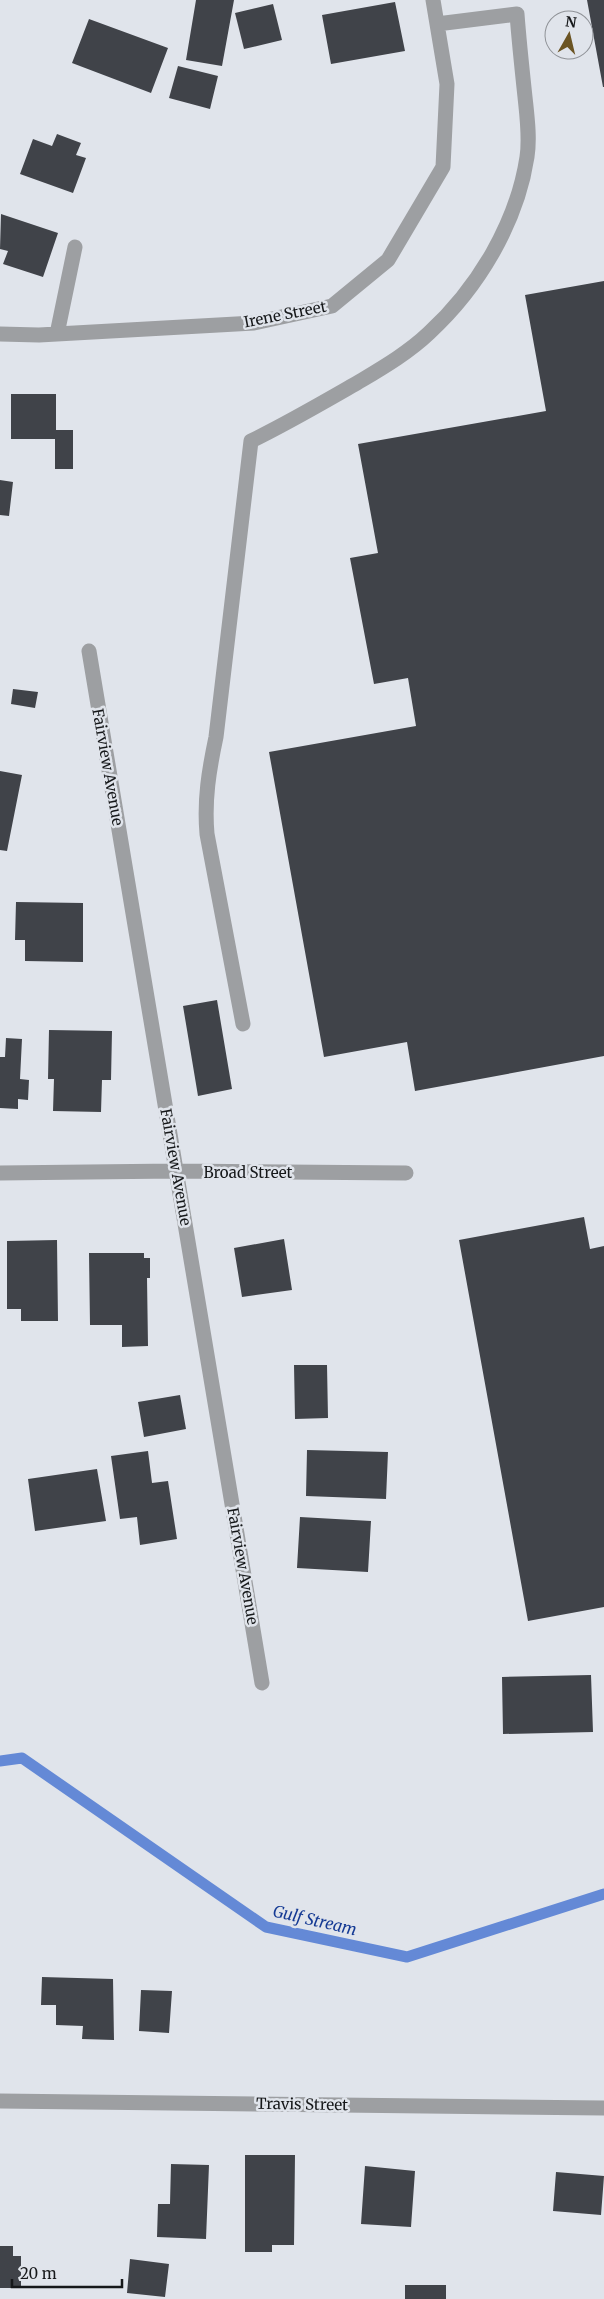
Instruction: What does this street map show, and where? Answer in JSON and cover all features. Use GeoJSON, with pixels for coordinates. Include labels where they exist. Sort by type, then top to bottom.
{"type":"FeatureCollection","features":[{"type":"Feature","properties":{"kind":"street"},"geometry":{"type":"LineString","coordinates":[[243,1024],[207,834],[205,808],[207,781],[216,737],[251,441],[294,420],[390,363],[428,334],[451,311],[479,276],[502,233],[519,192],[528,156],[528,125],[517,14],[437,24],[433,0]]}},
{"type":"Feature","properties":{"kind":"street","name":"Irene Street"},"geometry":{"type":"LineString","coordinates":[[0,334],[57,334],[254,323],[332,306],[388,260],[443,168],[447,84],[437,24]]}},
{"type":"Feature","properties":{"kind":"street"},"geometry":{"type":"LineString","coordinates":[[57,334],[75,247]]}},
{"type":"Feature","properties":{"kind":"street","name":"Fairview Avenue"},"geometry":{"type":"LineString","coordinates":[[88,651],[262,1683]]}},
{"type":"Feature","properties":{"kind":"street","name":"Broad Street"},"geometry":{"type":"LineString","coordinates":[[0,1174],[176,1171],[406,1173]]}},
{"type":"Feature","properties":{"kind":"street","name":"Travis Street"},"geometry":{"type":"LineString","coordinates":[[0,2101],[604,2108]]}},
{"type":"Feature","properties":{"kind":"building"},"geometry":{"type":"Polygon","coordinates":[[[196,0],[234,0],[222,66],[186,60],[196,0]]]}},
{"type":"Feature","properties":{"kind":"building"},"geometry":{"type":"Polygon","coordinates":[[[587,0],[604,0],[604,87],[594,38],[594,10],[589,10],[587,0]]]}},
{"type":"Feature","properties":{"kind":"building"},"geometry":{"type":"Polygon","coordinates":[[[395,2],[405,51],[331,64],[322,15],[395,2]]]}},
{"type":"Feature","properties":{"kind":"building"},"geometry":{"type":"Polygon","coordinates":[[[273,4],[282,40],[244,49],[235,13],[273,4]]]}},
{"type":"Feature","properties":{"kind":"building"},"geometry":{"type":"Polygon","coordinates":[[[89,19],[168,48],[151,93],[72,63],[89,19]]]}},
{"type":"Feature","properties":{"kind":"building"},"geometry":{"type":"Polygon","coordinates":[[[178,66],[218,76],[210,109],[169,98],[178,66]]]}},
{"type":"Feature","properties":{"kind":"building"},"geometry":{"type":"Polygon","coordinates":[[[57,134],[81,143],[76,155],[86,158],[73,193],[20,174],[33,139],[52,146],[57,134]]]}},
{"type":"Feature","properties":{"kind":"building"},"geometry":{"type":"Polygon","coordinates":[[[1,214],[58,233],[43,277],[3,264],[8,251],[0,249],[1,214]]]}},
{"type":"Feature","properties":{"kind":"building"},"geometry":{"type":"Polygon","coordinates":[[[604,281],[604,1056],[415,1091],[407,1042],[324,1057],[269,752],[416,726],[408,678],[374,684],[350,558],[378,553],[358,444],[546,411],[525,295],[604,281]]]}},
{"type":"Feature","properties":{"kind":"building"},"geometry":{"type":"Polygon","coordinates":[[[11,394],[56,394],[56,430],[73,430],[73,469],[55,469],[55,439],[11,439],[11,394]]]}},
{"type":"Feature","properties":{"kind":"building"},"geometry":{"type":"Polygon","coordinates":[[[0,480],[13,482],[9,516],[0,515],[0,480]]]}},
{"type":"Feature","properties":{"kind":"building"},"geometry":{"type":"Polygon","coordinates":[[[13,689],[38,692],[35,708],[11,704],[13,689]]]}},
{"type":"Feature","properties":{"kind":"building"},"geometry":{"type":"Polygon","coordinates":[[[0,771],[22,775],[7,851],[0,850],[0,771]]]}},
{"type":"Feature","properties":{"kind":"building"},"geometry":{"type":"Polygon","coordinates":[[[16,902],[83,903],[83,962],[25,961],[25,940],[15,940],[16,902]]]}},
{"type":"Feature","properties":{"kind":"building"},"geometry":{"type":"Polygon","coordinates":[[[217,1000],[232,1089],[198,1096],[183,1006],[217,1000]]]}},
{"type":"Feature","properties":{"kind":"building"},"geometry":{"type":"Polygon","coordinates":[[[49,1030],[112,1031],[111,1080],[102,1080],[101,1112],[53,1111],[54,1079],[48,1079],[49,1030]]]}},
{"type":"Feature","properties":{"kind":"building"},"geometry":{"type":"Polygon","coordinates":[[[6,1038],[22,1039],[20,1079],[29,1080],[28,1100],[18,1099],[18,1109],[0,1108],[0,1057],[5,1057],[6,1038]]]}},
{"type":"Feature","properties":{"kind":"building"},"geometry":{"type":"Polygon","coordinates":[[[584,1217],[590,1249],[604,1246],[604,1607],[528,1621],[459,1240],[584,1217]]]}},
{"type":"Feature","properties":{"kind":"building"},"geometry":{"type":"Polygon","coordinates":[[[284,1239],[292,1290],[242,1297],[234,1248],[284,1239]]]}},
{"type":"Feature","properties":{"kind":"building"},"geometry":{"type":"Polygon","coordinates":[[[57,1240],[58,1321],[21,1321],[21,1309],[7,1309],[7,1241],[57,1240]]]}},
{"type":"Feature","properties":{"kind":"building"},"geometry":{"type":"Polygon","coordinates":[[[89,1253],[144,1253],[144,1258],[150,1258],[150,1278],[147,1278],[148,1346],[122,1347],[122,1325],[90,1325],[89,1253]]]}},
{"type":"Feature","properties":{"kind":"building"},"geometry":{"type":"Polygon","coordinates":[[[294,1365],[327,1365],[328,1418],[295,1419],[294,1365]]]}},
{"type":"Feature","properties":{"kind":"building"},"geometry":{"type":"Polygon","coordinates":[[[180,1395],[186,1429],[144,1437],[138,1402],[180,1395]]]}},
{"type":"Feature","properties":{"kind":"building"},"geometry":{"type":"Polygon","coordinates":[[[307,1450],[388,1452],[386,1499],[306,1496],[307,1450]]]}},
{"type":"Feature","properties":{"kind":"building"},"geometry":{"type":"Polygon","coordinates":[[[148,1451],[152,1483],[168,1481],[177,1539],[140,1545],[137,1517],[120,1519],[111,1456],[148,1451]]]}},
{"type":"Feature","properties":{"kind":"building"},"geometry":{"type":"Polygon","coordinates":[[[97,1469],[106,1521],[35,1531],[28,1479],[97,1469]]]}},
{"type":"Feature","properties":{"kind":"building"},"geometry":{"type":"Polygon","coordinates":[[[300,1517],[371,1521],[368,1572],[297,1568],[300,1517]]]}},
{"type":"Feature","properties":{"kind":"building"},"geometry":{"type":"Polygon","coordinates":[[[591,1675],[593,1732],[503,1734],[502,1677],[591,1675]]]}},
{"type":"Feature","properties":{"kind":"building"},"geometry":{"type":"Polygon","coordinates":[[[42,1977],[113,1979],[114,2040],[82,2039],[83,2026],[56,2025],[56,2005],[41,2005],[42,1977]]]}},
{"type":"Feature","properties":{"kind":"building"},"geometry":{"type":"Polygon","coordinates":[[[141,1990],[172,1991],[169,2033],[139,2031],[141,1990]]]}},
{"type":"Feature","properties":{"kind":"building"},"geometry":{"type":"Polygon","coordinates":[[[245,2155],[295,2155],[294,2245],[272,2245],[272,2252],[245,2252],[245,2155]]]}},
{"type":"Feature","properties":{"kind":"building"},"geometry":{"type":"Polygon","coordinates":[[[171,2164],[209,2165],[206,2239],[157,2237],[158,2204],[170,2204],[171,2164]]]}},
{"type":"Feature","properties":{"kind":"building"},"geometry":{"type":"Polygon","coordinates":[[[365,2166],[415,2171],[411,2227],[361,2224],[365,2166]]]}},
{"type":"Feature","properties":{"kind":"building"},"geometry":{"type":"Polygon","coordinates":[[[556,2172],[604,2176],[601,2215],[553,2211],[556,2172]]]}},
{"type":"Feature","properties":{"kind":"building"},"geometry":{"type":"Polygon","coordinates":[[[0,2246],[13,2246],[13,2256],[21,2256],[21,2288],[0,2288],[0,2246]]]}},
{"type":"Feature","properties":{"kind":"building"},"geometry":{"type":"Polygon","coordinates":[[[130,2259],[169,2264],[165,2297],[127,2293],[130,2259]]]}},
{"type":"Feature","properties":{"kind":"building"},"geometry":{"type":"Polygon","coordinates":[[[405,2285],[446,2285],[446,2299],[405,2299],[405,2285]]]}},
{"type":"Feature","properties":{"kind":"waterway","name":"Gulf Stream"},"geometry":{"type":"LineString","coordinates":[[0,1761],[22,1758],[266,1927],[407,1957],[604,1894]]}}]}
